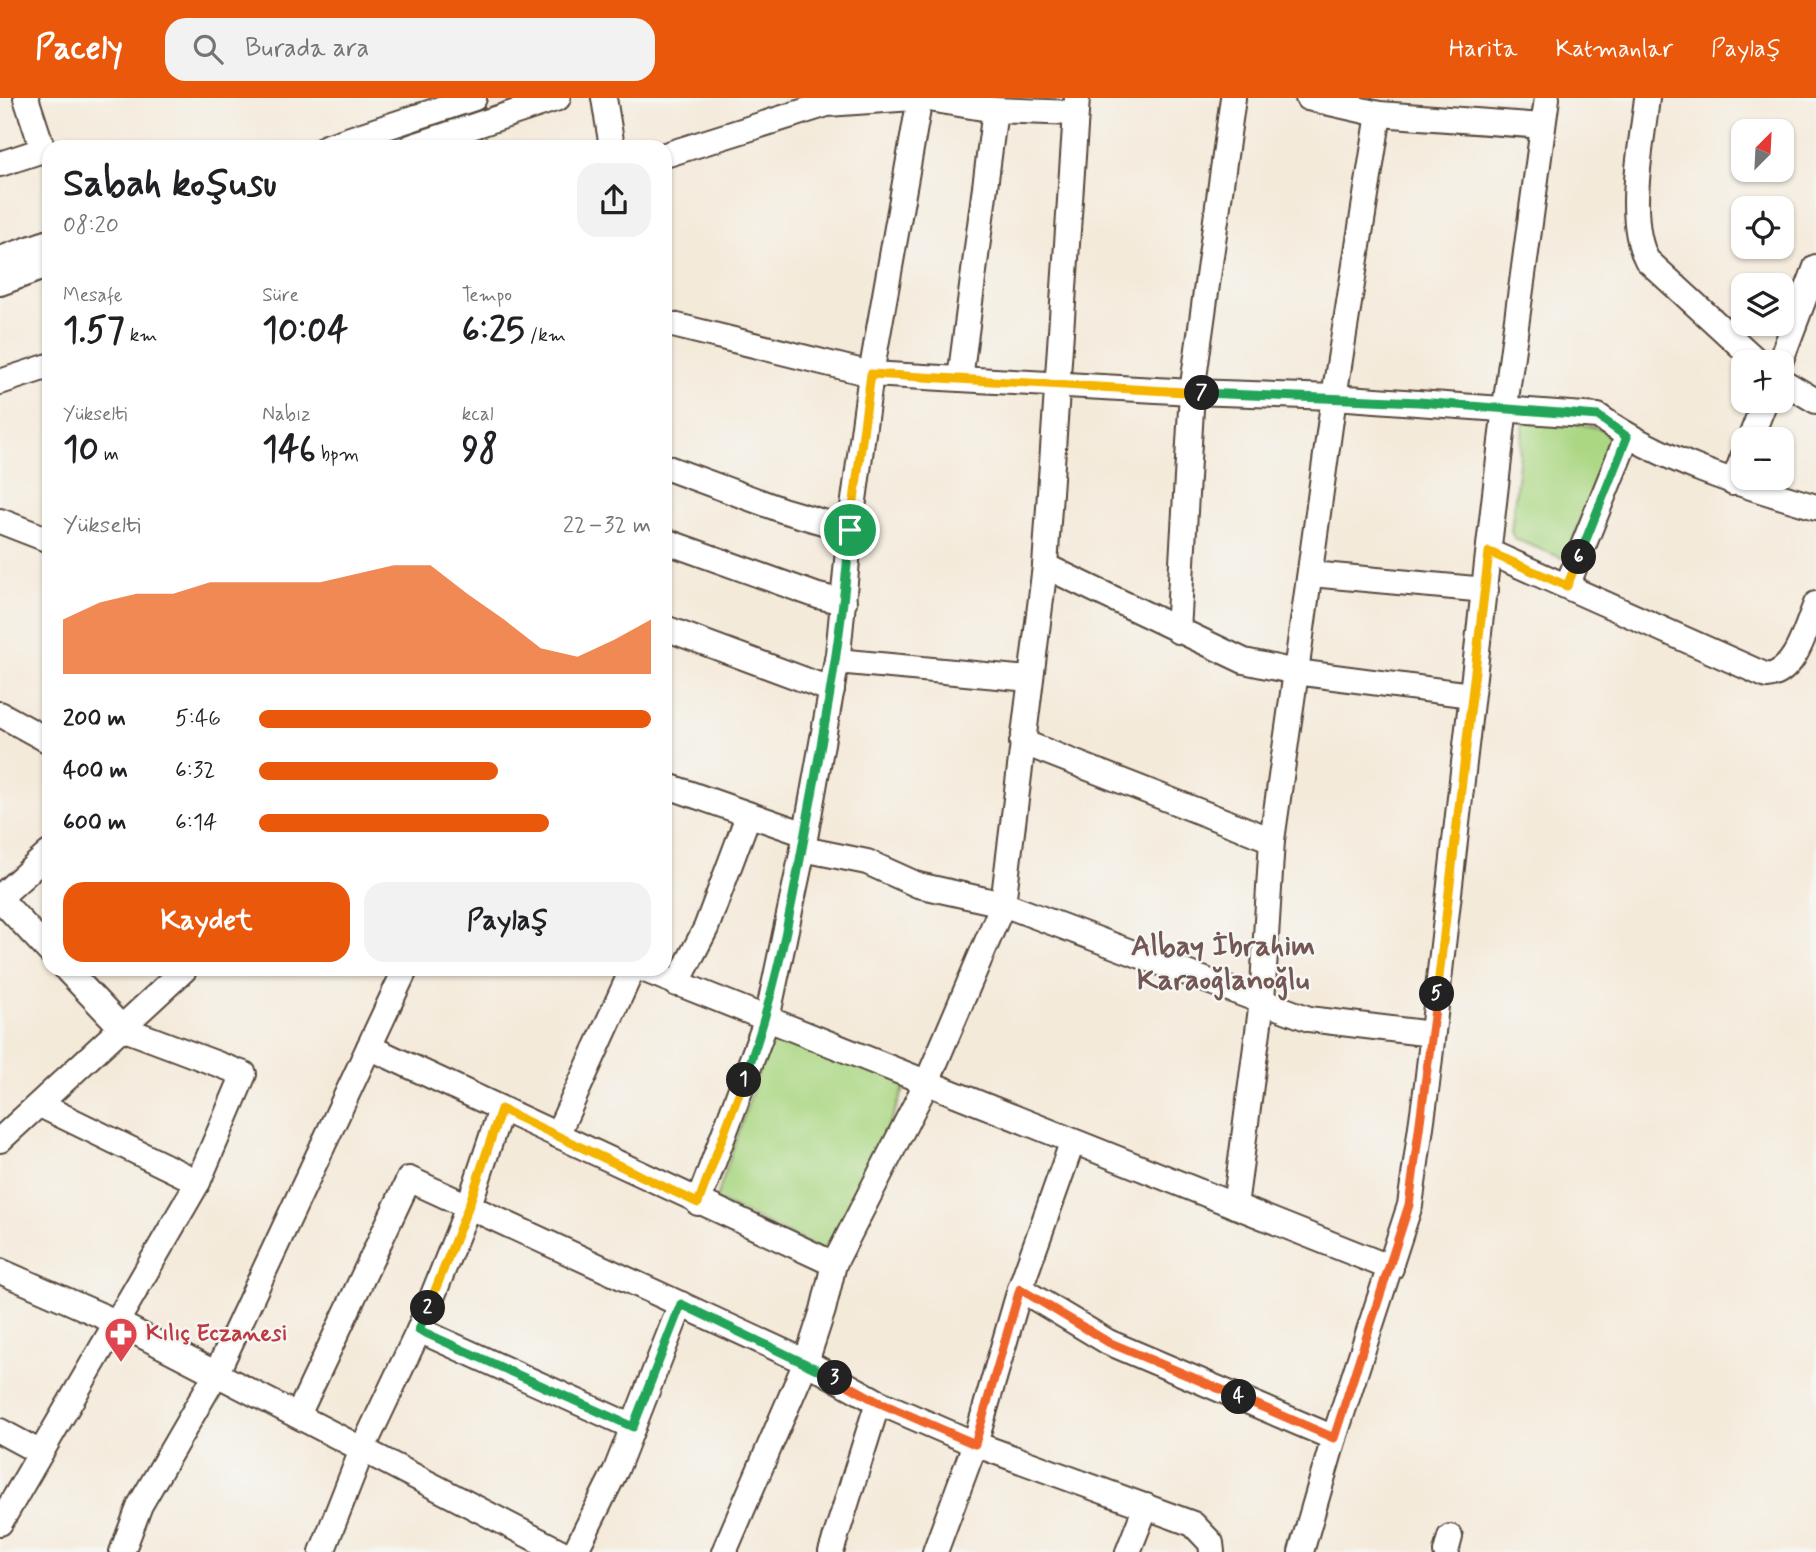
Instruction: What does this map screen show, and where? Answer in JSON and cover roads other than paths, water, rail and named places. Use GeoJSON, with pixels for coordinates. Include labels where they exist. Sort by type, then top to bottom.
{"type":"FeatureCollection","features":[{"type":"Feature","properties":{"kind":"street"},"geometry":{"type":"LineString","coordinates":[[26,98],[42,147]]}},
{"type":"Feature","properties":{"kind":"street"},"geometry":{"type":"LineString","coordinates":[[344,140],[435,104],[474,98]]}},
{"type":"Feature","properties":{"kind":"street"},"geometry":{"type":"LineString","coordinates":[[436,140],[558,98]]}},
{"type":"Feature","properties":{"kind":"street"},"geometry":{"type":"LineString","coordinates":[[604,98],[611,140]]}},
{"type":"Feature","properties":{"kind":"street"},"geometry":{"type":"LineString","coordinates":[[672,153],[827,104],[913,98]]}},
{"type":"Feature","properties":{"kind":"street"},"geometry":{"type":"LineString","coordinates":[[698,1203],[766,1019],[804,842],[837,662],[850,530],[871,374],[921,98],[995,110],[1076,106],[1045,566],[1003,904],[927,1082],[834,1264],[806,1362],[724,1552]]}},
{"type":"Feature","properties":{"kind":"street"},"geometry":{"type":"LineString","coordinates":[[1178,631],[1192,392],[1233,98]]}},
{"type":"Feature","properties":{"kind":"street"},"geometry":{"type":"LineString","coordinates":[[1308,98],[1379,114],[1543,126]]}},
{"type":"Feature","properties":{"kind":"street"},"geometry":{"type":"LineString","coordinates":[[1301,1552],[1334,1438],[1391,1268],[1409,1205],[1486,590],[1505,407],[1546,98]]}},
{"type":"Feature","properties":{"kind":"street"},"geometry":{"type":"LineString","coordinates":[[1647,98],[1637,191],[1637,243],[1647,260],[1745,350]]}},
{"type":"Feature","properties":{"kind":"street"},"geometry":{"type":"LineString","coordinates":[[424,140],[435,104]]}},
{"type":"Feature","properties":{"kind":"street"},"geometry":{"type":"LineString","coordinates":[[960,379],[995,110]]}},
{"type":"Feature","properties":{"kind":"street"},"geometry":{"type":"LineString","coordinates":[[1235,1206],[1262,1001],[1272,840],[1334,397],[1379,114]]}},
{"type":"Feature","properties":{"kind":"street"},"geometry":{"type":"LineString","coordinates":[[0,164],[42,150]]}},
{"type":"Feature","properties":{"kind":"street"},"geometry":{"type":"LineString","coordinates":[[0,259],[42,244]]}},
{"type":"Feature","properties":{"kind":"street"},"geometry":{"type":"LineString","coordinates":[[1785,350],[1816,267]]}},
{"type":"Feature","properties":{"kind":"street"},"geometry":{"type":"LineString","coordinates":[[0,283],[42,268]]}},
{"type":"Feature","properties":{"kind":"street"},"geometry":{"type":"LineString","coordinates":[[672,325],[871,374],[1334,397],[1505,407],[1598,416],[1627,437],[1731,482]]}},
{"type":"Feature","properties":{"kind":"street"},"geometry":{"type":"LineString","coordinates":[[0,382],[42,368]]}},
{"type":"Feature","properties":{"kind":"street"},"geometry":{"type":"LineString","coordinates":[[1794,388],[1816,401]]}},
{"type":"Feature","properties":{"kind":"street"},"geometry":{"type":"LineString","coordinates":[[1567,586],[1627,437]]}},
{"type":"Feature","properties":{"kind":"street"},"geometry":{"type":"LineString","coordinates":[[672,470],[782,510],[850,530]]}},
{"type":"Feature","properties":{"kind":"street"},"geometry":{"type":"LineString","coordinates":[[1757,490],[1816,507]]}},
{"type":"Feature","properties":{"kind":"street"},"geometry":{"type":"LineString","coordinates":[[0,521],[42,537]]}},
{"type":"Feature","properties":{"kind":"street"},"geometry":{"type":"LineString","coordinates":[[672,544],[818,596],[845,602]]}},
{"type":"Feature","properties":{"kind":"street"},"geometry":{"type":"LineString","coordinates":[[1489,552],[1768,676],[1784,669],[1792,660],[1816,604]]}},
{"type":"Feature","properties":{"kind":"street"},"geometry":{"type":"LineString","coordinates":[[1045,566],[1244,661],[1296,672],[1471,695]]}},
{"type":"Feature","properties":{"kind":"street"},"geometry":{"type":"LineString","coordinates":[[1311,574],[1486,590]]}},
{"type":"Feature","properties":{"kind":"street"},"geometry":{"type":"LineString","coordinates":[[672,631],[832,690]]}},
{"type":"Feature","properties":{"kind":"street"},"geometry":{"type":"LineString","coordinates":[[837,662],[1029,679]]}},
{"type":"Feature","properties":{"kind":"street"},"geometry":{"type":"LineString","coordinates":[[0,714],[42,737]]}},
{"type":"Feature","properties":{"kind":"street"},"geometry":{"type":"LineString","coordinates":[[1022,742],[1272,840]]}},
{"type":"Feature","properties":{"kind":"street"},"geometry":{"type":"LineString","coordinates":[[672,788],[748,816],[804,842],[867,862],[918,885],[1003,904],[1309,1019],[1432,1034]]}},
{"type":"Feature","properties":{"kind":"street"},"geometry":{"type":"LineString","coordinates":[[677,984],[706,928],[748,816]]}},
{"type":"Feature","properties":{"kind":"street"},"geometry":{"type":"LineString","coordinates":[[42,859],[0,898],[42,943]]}},
{"type":"Feature","properties":{"kind":"street"},"geometry":{"type":"LineString","coordinates":[[0,1523],[198,1182],[244,1074],[122,1028],[73,976]]}},
{"type":"Feature","properties":{"kind":"street"},"geometry":{"type":"LineString","coordinates":[[0,1140],[178,976]]}},
{"type":"Feature","properties":{"kind":"street"},"geometry":{"type":"LineString","coordinates":[[122,1552],[140,1505],[216,1374],[369,1046],[396,976]]}},
{"type":"Feature","properties":{"kind":"street"},"geometry":{"type":"LineString","coordinates":[[556,1135],[629,976]]}},
{"type":"Feature","properties":{"kind":"street"},"geometry":{"type":"LineString","coordinates":[[659,976],[1391,1268]]}},
{"type":"Feature","properties":{"kind":"street"},"geometry":{"type":"LineString","coordinates":[[369,1046],[698,1203],[834,1264]]}},
{"type":"Feature","properties":{"kind":"street"},"geometry":{"type":"LineString","coordinates":[[40,1105],[198,1182]]}},
{"type":"Feature","properties":{"kind":"street"},"geometry":{"type":"LineString","coordinates":[[322,1552],[362,1450],[419,1330],[469,1205],[501,1109]]}},
{"type":"Feature","properties":{"kind":"street"},"geometry":{"type":"LineString","coordinates":[[934,1552],[975,1444],[1020,1289],[1072,1143]]}},
{"type":"Feature","properties":{"kind":"street"},"geometry":{"type":"LineString","coordinates":[[298,1416],[409,1179],[806,1362],[878,1402],[975,1444],[1194,1524],[1211,1543],[1213,1552]]}},
{"type":"Feature","properties":{"kind":"street"},"geometry":{"type":"LineString","coordinates":[[0,1271],[116,1322],[561,1552]]}},
{"type":"Feature","properties":{"kind":"street"},"geometry":{"type":"LineString","coordinates":[[1020,1289],[1108,1342],[1334,1438]]}},
{"type":"Feature","properties":{"kind":"street"},"geometry":{"type":"LineString","coordinates":[[575,1552],[633,1427],[681,1304]]}},
{"type":"Feature","properties":{"kind":"street"},"geometry":{"type":"LineString","coordinates":[[419,1330],[633,1427]]}},
{"type":"Feature","properties":{"kind":"street"},"geometry":{"type":"LineString","coordinates":[[831,1552],[878,1402]]}},
{"type":"Feature","properties":{"kind":"street"},"geometry":{"type":"LineString","coordinates":[[0,1432],[39,1452]]}},
{"type":"Feature","properties":{"kind":"street"},"geometry":{"type":"LineString","coordinates":[[1128,1552],[1146,1506]]}},
{"type":"Feature","properties":{"kind":"place","name":"Kılıç Eczanesi"},"geometry":{"type":"Point","coordinates":[121,1364]}},
{"type":"Feature","properties":{"kind":"district","name":"Albay İbrahim Karaoğlanoğlu"},"geometry":{"type":"Point","coordinates":[1223,963]}}]}
